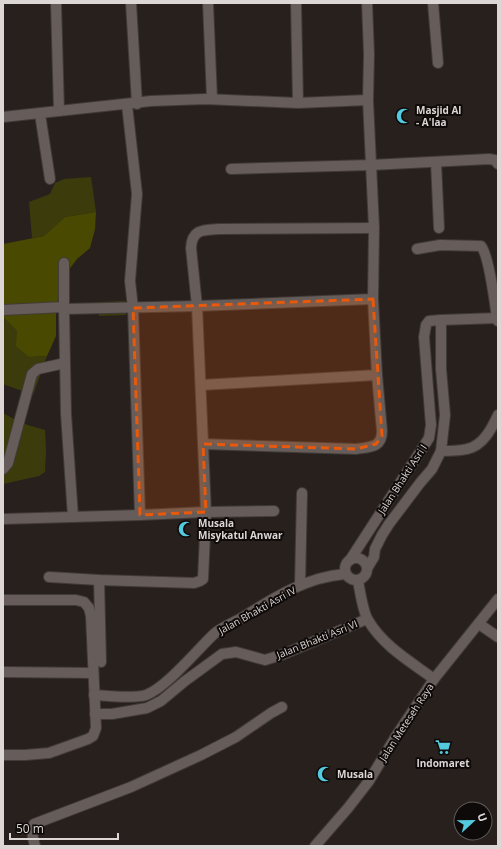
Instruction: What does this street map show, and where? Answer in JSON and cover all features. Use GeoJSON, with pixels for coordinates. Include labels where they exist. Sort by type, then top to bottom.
{"type":"FeatureCollection","features":[{"type":"Feature","properties":{"kind":"street"},"geometry":{"type":"LineString","coordinates":[[56,3],[59,111]]}},
{"type":"Feature","properties":{"kind":"street"},"geometry":{"type":"LineString","coordinates":[[131,3],[132,104],[136,194],[130,281],[140,515]]}},
{"type":"Feature","properties":{"kind":"street"},"geometry":{"type":"LineString","coordinates":[[208,3],[212,99]]}},
{"type":"Feature","properties":{"kind":"street"},"geometry":{"type":"LineString","coordinates":[[296,3],[298,103]]}},
{"type":"Feature","properties":{"kind":"street"},"geometry":{"type":"LineString","coordinates":[[203,444],[356,449],[380,442],[382,436],[376,375],[373,299],[374,228],[368,100],[369,54],[367,3]]}},
{"type":"Feature","properties":{"kind":"street"},"geometry":{"type":"LineString","coordinates":[[433,3],[438,63]]}},
{"type":"Feature","properties":{"kind":"street"},"geometry":{"type":"LineString","coordinates":[[3,117],[151,101],[212,99],[298,103],[368,100]]}},
{"type":"Feature","properties":{"kind":"street"},"geometry":{"type":"LineString","coordinates":[[40,114],[50,179]]}},
{"type":"Feature","properties":{"kind":"street"},"geometry":{"type":"LineString","coordinates":[[231,168],[371,165],[489,159],[495,160],[498,164]]}},
{"type":"Feature","properties":{"kind":"street"},"geometry":{"type":"LineString","coordinates":[[436,162],[439,228]]}},
{"type":"Feature","properties":{"kind":"street"},"geometry":{"type":"LineString","coordinates":[[49,577],[194,583],[200,581],[204,577],[206,512],[201,385],[197,306],[191,248],[192,239],[196,234],[204,230],[219,229],[374,228]]}},
{"type":"Feature","properties":{"kind":"street"},"geometry":{"type":"LineString","coordinates":[[368,568],[364,561],[357,558],[346,563],[345,574],[350,580],[358,581],[364,579],[382,535],[432,469],[441,452],[444,415],[441,369],[441,320],[498,319],[487,260],[484,249],[481,246],[440,245],[417,249]]}},
{"type":"Feature","properties":{"kind":"street"},"geometry":{"type":"LineString","coordinates":[[64,263],[66,414],[73,517]]}},
{"type":"Feature","properties":{"kind":"street"},"geometry":{"type":"LineString","coordinates":[[3,310],[132,308],[373,299]]}},
{"type":"Feature","properties":{"kind":"street","name":"Jalan Bhakti Asri I"},"geometry":{"type":"LineString","coordinates":[[350,560],[429,438],[431,425],[424,337],[426,325],[429,321],[441,320]]}},
{"type":"Feature","properties":{"kind":"street"},"geometry":{"type":"LineString","coordinates":[[3,469],[8,463],[31,377],[34,371],[65,363]]}},
{"type":"Feature","properties":{"kind":"street"},"geometry":{"type":"LineString","coordinates":[[201,385],[376,375]]}},
{"type":"Feature","properties":{"kind":"street"},"geometry":{"type":"LineString","coordinates":[[441,452],[468,449],[480,442],[490,431],[498,415]]}},
{"type":"Feature","properties":{"kind":"street"},"geometry":{"type":"LineString","coordinates":[[300,585],[302,493]]}},
{"type":"Feature","properties":{"kind":"street"},"geometry":{"type":"LineString","coordinates":[[3,519],[274,511]]}},
{"type":"Feature","properties":{"kind":"street","name":"Jalan Bhakti Asri IV"},"geometry":{"type":"LineString","coordinates":[[94,695],[112,697],[145,695],[157,689],[215,632],[274,598],[300,585],[324,576],[345,574]]}},
{"type":"Feature","properties":{"kind":"street"},"geometry":{"type":"LineString","coordinates":[[98,580],[102,662]]}},
{"type":"Feature","properties":{"kind":"street"},"geometry":{"type":"LineString","coordinates":[[358,581],[367,619],[381,637],[397,652],[434,679]]}},
{"type":"Feature","properties":{"kind":"street","name":"Jalan Meteseh Raya"},"geometry":{"type":"LineString","coordinates":[[314,846],[348,808],[368,781],[434,679],[498,599]]}},
{"type":"Feature","properties":{"kind":"street"},"geometry":{"type":"LineString","coordinates":[[3,600],[76,600],[84,602],[89,608],[91,616],[96,728],[93,736],[88,740],[49,752],[25,755],[3,755]]}},
{"type":"Feature","properties":{"kind":"street","name":"Jalan Bhakti Asri VI"},"geometry":{"type":"LineString","coordinates":[[95,714],[112,714],[146,708],[161,701],[222,654],[236,652],[265,660],[284,654],[367,619]]}},
{"type":"Feature","properties":{"kind":"street"},"geometry":{"type":"LineString","coordinates":[[479,624],[498,637]]}},
{"type":"Feature","properties":{"kind":"street"},"geometry":{"type":"LineString","coordinates":[[3,672],[94,674]]}},
{"type":"Feature","properties":{"kind":"street"},"geometry":{"type":"LineString","coordinates":[[35,846],[32,835],[34,824],[132,787],[201,755],[236,737],[282,707]]}},
{"type":"Feature","properties":{"kind":"highlighted area"},"geometry":{"type":"Polygon","coordinates":[[[373,299],[382,436],[376,444],[356,449],[203,444],[206,512],[140,515],[133,308],[373,299]]]}},
{"type":"Feature","properties":{"kind":"shaded area"},"geometry":{"type":"Polygon","coordinates":[[[91,177],[96,212],[65,217],[44,236],[32,238],[29,202],[50,194],[55,183],[64,179],[91,177]]]}},
{"type":"Feature","properties":{"kind":"shaded area"},"geometry":{"type":"Polygon","coordinates":[[[96,212],[95,229],[90,248],[77,259],[62,279],[56,310],[56,336],[47,356],[29,357],[16,346],[17,331],[3,317],[3,244],[44,236],[65,217],[96,212]]]}},
{"type":"Feature","properties":{"kind":"shaded area"},"geometry":{"type":"Polygon","coordinates":[[[125,301],[126,315],[99,316],[98,302],[125,301]]]}},
{"type":"Feature","properties":{"kind":"shaded area"},"geometry":{"type":"Polygon","coordinates":[[[3,317],[17,331],[29,357],[47,356],[33,395],[3,384],[3,317]]]}},
{"type":"Feature","properties":{"kind":"shaded area"},"geometry":{"type":"Polygon","coordinates":[[[3,413],[21,423],[45,430],[45,472],[39,476],[3,484],[3,413]]]}},
{"type":"Feature","properties":{"kind":"place","name":"Masjid Al - A'laa"},"geometry":{"type":"Point","coordinates":[404,116]}},
{"type":"Feature","properties":{"kind":"place","name":"Musala Misykatul Anwar"},"geometry":{"type":"Point","coordinates":[186,529]}},
{"type":"Feature","properties":{"kind":"place","name":"Indomaret"},"geometry":{"type":"Point","coordinates":[443,747]}},
{"type":"Feature","properties":{"kind":"place","name":"Musala"},"geometry":{"type":"Point","coordinates":[325,774]}}]}
